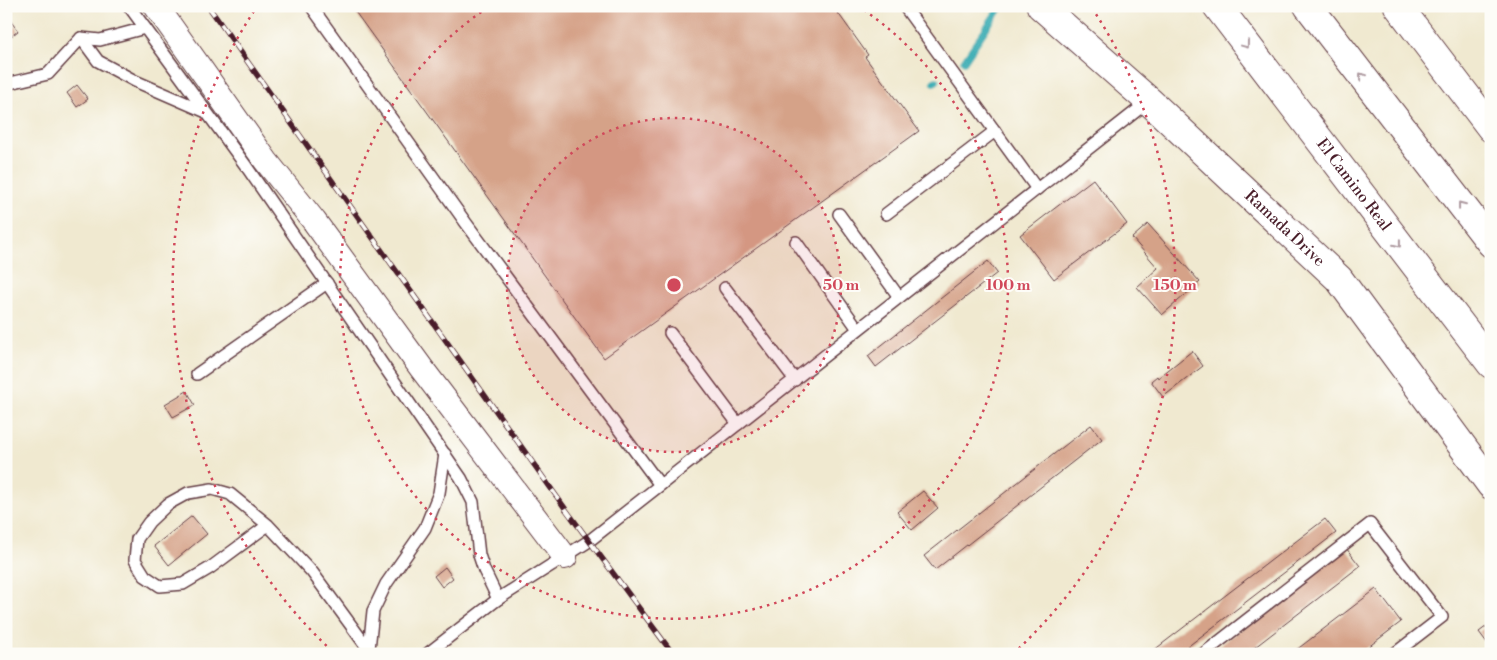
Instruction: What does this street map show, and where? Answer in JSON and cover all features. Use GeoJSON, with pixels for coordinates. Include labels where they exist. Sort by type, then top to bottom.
{"type":"FeatureCollection","features":[{"type":"Feature","properties":{"kind":"main road","name":"Ramada Drive"},"geometry":{"type":"LineString","coordinates":[[1041,6],[1149,101],[1339,280],[1491,485]]}},
{"type":"Feature","properties":{"kind":"main road","name":"El Camino Real"},"geometry":{"type":"LineString","coordinates":[[1217,6],[1491,364]]}},
{"type":"Feature","properties":{"kind":"main road"},"geometry":{"type":"LineString","coordinates":[[1308,6],[1491,243]]}},
{"type":"Feature","properties":{"kind":"main road"},"geometry":{"type":"LineString","coordinates":[[1398,6],[1491,128]]}},
{"type":"Feature","properties":{"kind":"street"},"geometry":{"type":"LineString","coordinates":[[156,6],[266,161],[314,221],[422,369],[565,556]]}},
{"type":"Feature","properties":{"kind":"lane"},"geometry":{"type":"LineString","coordinates":[[129,6],[246,166],[462,478],[473,502],[479,555],[498,599]]}},
{"type":"Feature","properties":{"kind":"lane"},"geometry":{"type":"LineString","coordinates":[[311,6],[466,223],[660,485]]}},
{"type":"Feature","properties":{"kind":"lane"},"geometry":{"type":"LineString","coordinates":[[904,6],[1037,189]]}},
{"type":"Feature","properties":{"kind":"lane"},"geometry":{"type":"LineString","coordinates":[[81,38],[100,40],[145,28]]}},
{"type":"Feature","properties":{"kind":"lane"},"geometry":{"type":"LineString","coordinates":[[6,84],[48,74],[81,38]]}},
{"type":"Feature","properties":{"kind":"lane"},"geometry":{"type":"LineString","coordinates":[[81,38],[98,61],[135,81],[206,112]]}},
{"type":"Feature","properties":{"kind":"lane"},"geometry":{"type":"LineString","coordinates":[[428,654],[498,599],[589,541],[1149,101]]}},
{"type":"Feature","properties":{"kind":"lane"},"geometry":{"type":"LineString","coordinates":[[886,214],[995,131]]}},
{"type":"Feature","properties":{"kind":"lane"},"geometry":{"type":"LineString","coordinates":[[839,214],[898,297]]}},
{"type":"Feature","properties":{"kind":"lane"},"geometry":{"type":"LineString","coordinates":[[796,242],[858,329]]}},
{"type":"Feature","properties":{"kind":"lane"},"geometry":{"type":"LineString","coordinates":[[197,374],[327,283]]}},
{"type":"Feature","properties":{"kind":"lane"},"geometry":{"type":"LineString","coordinates":[[725,288],[795,380]]}},
{"type":"Feature","properties":{"kind":"lane"},"geometry":{"type":"LineString","coordinates":[[670,332],[738,424]]}},
{"type":"Feature","properties":{"kind":"lane"},"geometry":{"type":"LineString","coordinates":[[371,652],[373,611],[386,584],[425,528],[439,494],[445,454]]}},
{"type":"Feature","properties":{"kind":"lane"},"geometry":{"type":"LineString","coordinates":[[268,525],[210,568],[183,584],[160,586],[145,576],[135,560],[137,539],[149,522],[168,504],[188,493],[212,489],[230,494],[268,525],[312,572],[371,652]]}},
{"type":"Feature","properties":{"kind":"lane"},"geometry":{"type":"LineString","coordinates":[[1202,654],[1370,524],[1442,617],[1394,654]]}},
{"type":"Feature","properties":{"kind":"building"},"geometry":{"type":"Polygon","coordinates":[[[351,6],[833,6],[868,55],[865,57],[919,131],[604,358],[351,6]]]}},
{"type":"Feature","properties":{"kind":"building"},"geometry":{"type":"Polygon","coordinates":[[[6,15],[18,31],[6,40],[6,15]]]}},
{"type":"Feature","properties":{"kind":"building"},"geometry":{"type":"Polygon","coordinates":[[[77,85],[88,99],[77,107],[67,93],[77,85]]]}},
{"type":"Feature","properties":{"kind":"building"},"geometry":{"type":"Polygon","coordinates":[[[1093,179],[1127,224],[1054,279],[1020,235],[1093,179]]]}},
{"type":"Feature","properties":{"kind":"building"},"geometry":{"type":"Polygon","coordinates":[[[1148,224],[1200,282],[1162,315],[1137,287],[1158,268],[1132,238],[1148,224]]]}},
{"type":"Feature","properties":{"kind":"building"},"geometry":{"type":"Polygon","coordinates":[[[988,261],[997,273],[876,367],[868,356],[988,261]]]}},
{"type":"Feature","properties":{"kind":"building"},"geometry":{"type":"Polygon","coordinates":[[[1192,351],[1203,366],[1163,397],[1151,381],[1157,376],[1158,378],[1192,351]]]}},
{"type":"Feature","properties":{"kind":"building"},"geometry":{"type":"Polygon","coordinates":[[[187,391],[195,405],[173,417],[165,404],[187,391]]]}},
{"type":"Feature","properties":{"kind":"building"},"geometry":{"type":"Polygon","coordinates":[[[1091,425],[1102,439],[935,570],[924,556],[1091,425]]]}},
{"type":"Feature","properties":{"kind":"building"},"geometry":{"type":"Polygon","coordinates":[[[923,491],[938,508],[912,530],[897,512],[923,491]]]}},
{"type":"Feature","properties":{"kind":"building"},"geometry":{"type":"Polygon","coordinates":[[[192,516],[207,534],[169,565],[154,546],[192,516]]]}},
{"type":"Feature","properties":{"kind":"building"},"geometry":{"type":"Polygon","coordinates":[[[1325,519],[1336,533],[1178,654],[1149,654],[1325,519]]]}},
{"type":"Feature","properties":{"kind":"building"},"geometry":{"type":"Polygon","coordinates":[[[1346,548],[1360,566],[1246,654],[1209,654],[1346,548]]]}},
{"type":"Feature","properties":{"kind":"building"},"geometry":{"type":"Polygon","coordinates":[[[445,567],[453,578],[442,587],[434,576],[445,567]]]}},
{"type":"Feature","properties":{"kind":"building"},"geometry":{"type":"Polygon","coordinates":[[[1376,589],[1401,622],[1359,654],[1291,654],[1376,589]]]}},
{"type":"Feature","properties":{"kind":"building"},"geometry":{"type":"Polygon","coordinates":[[[1491,623],[1491,648],[1479,632],[1491,623]]]}},
{"type":"Feature","properties":{"kind":"waterway"},"geometry":{"type":"LineString","coordinates":[[964,61],[1001,6]]}},
{"type":"Feature","properties":{"kind":"railway"},"geometry":{"type":"LineString","coordinates":[[208,6],[567,511],[673,654]]}}]}
